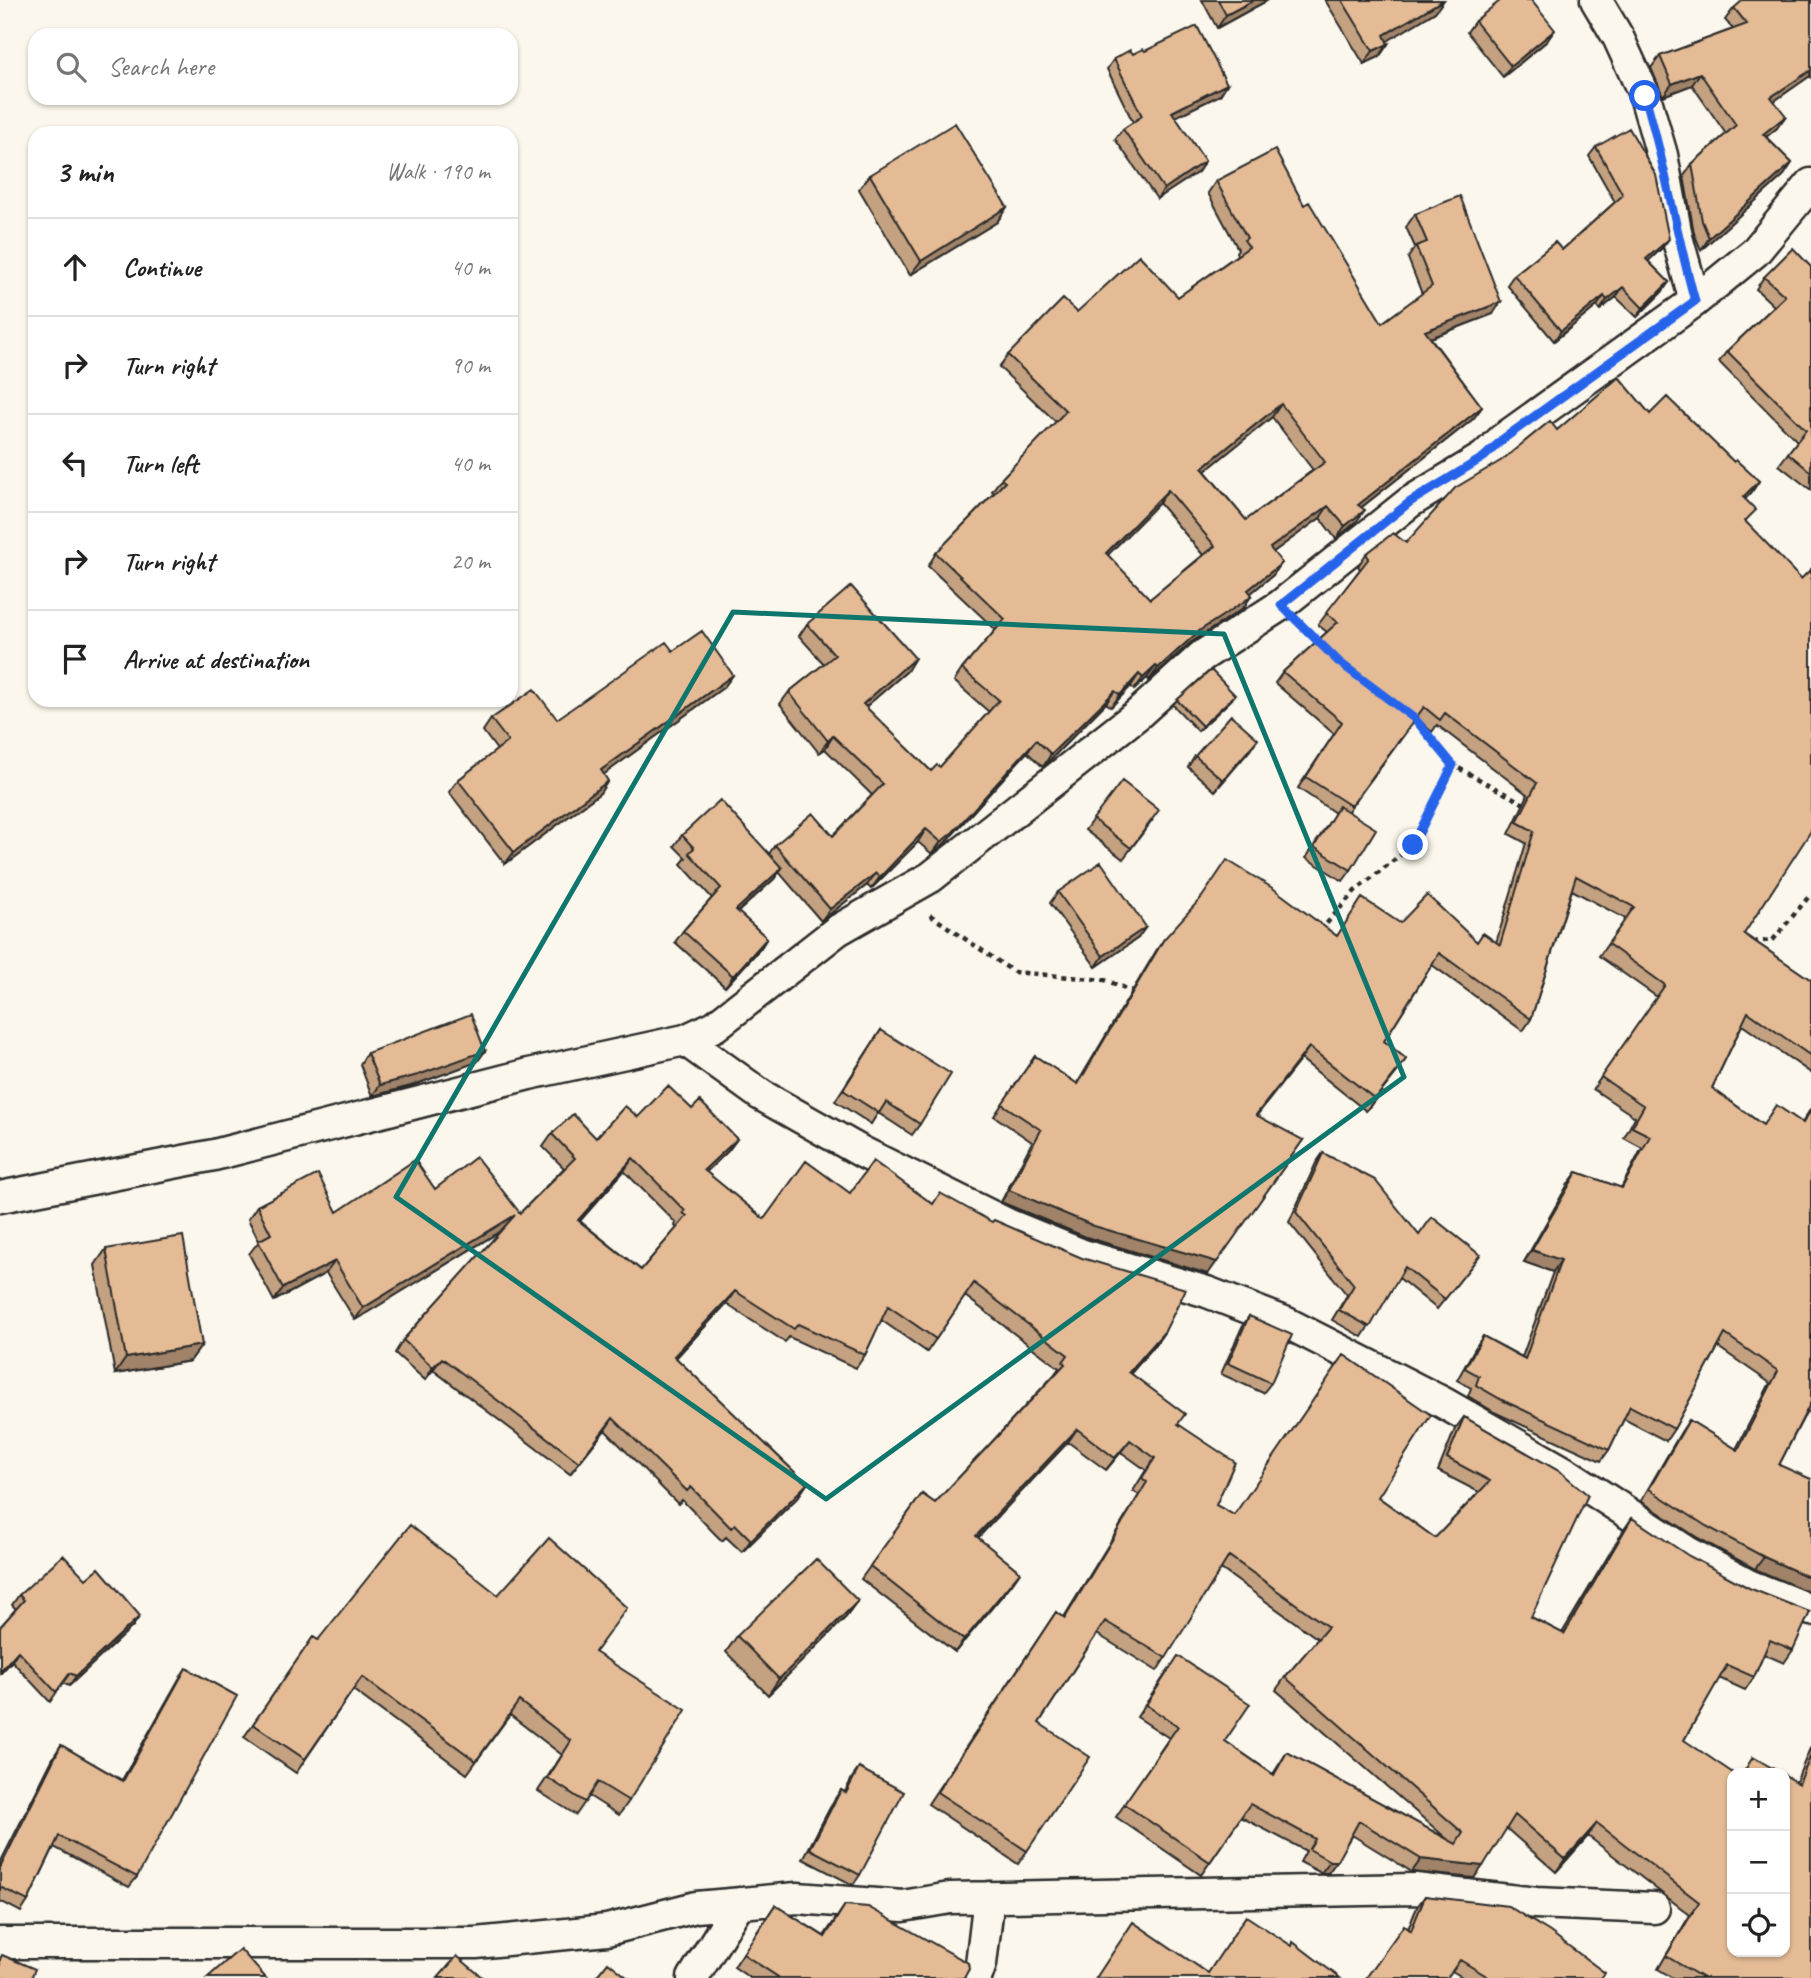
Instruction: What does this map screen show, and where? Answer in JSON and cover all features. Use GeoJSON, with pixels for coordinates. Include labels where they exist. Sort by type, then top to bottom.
{"type":"FeatureCollection","features":[{"type":"Feature","properties":{"kind":"street"},"geometry":{"type":"LineString","coordinates":[[1596,0],[1618,37],[1645,96],[1662,155],[1677,237],[1695,301]]}},
{"type":"Feature","properties":{"kind":"street"},"geometry":{"type":"LineString","coordinates":[[0,1197],[214,1155],[529,1074],[685,1040],[715,1026],[838,930],[910,891],[979,841],[1138,715],[1202,656],[1281,605],[1410,502],[1484,457],[1503,439],[1695,301],[1755,252],[1811,184]]}},
{"type":"Feature","properties":{"kind":"street"},"geometry":{"type":"LineString","coordinates":[[685,1040],[761,1094],[862,1152],[1009,1225],[1080,1254],[1207,1292],[1287,1323],[1442,1402],[1568,1474],[1689,1553],[1736,1578],[1811,1610]]}},
{"type":"Feature","properties":{"kind":"street"},"geometry":{"type":"LineString","coordinates":[[0,1943],[476,1943],[607,1930],[696,1907],[797,1898],[902,1906],[950,1898],[1415,1889],[1536,1903],[1654,1908]]}},
{"type":"Feature","properties":{"kind":"street"},"geometry":{"type":"LineString","coordinates":[[976,1978],[981,1964],[989,1897]]}},
{"type":"Feature","properties":{"kind":"street"},"geometry":{"type":"LineString","coordinates":[[693,1978],[739,1903]]}},
{"type":"Feature","properties":{"kind":"path"},"geometry":{"type":"LineString","coordinates":[[1281,605],[1329,652]]}},
{"type":"Feature","properties":{"kind":"path"},"geometry":{"type":"LineString","coordinates":[[1405,712],[1415,719],[1453,765],[1539,812]]}},
{"type":"Feature","properties":{"kind":"path"},"geometry":{"type":"LineString","coordinates":[[1311,941],[1355,891],[1413,845],[1453,765]]}},
{"type":"Feature","properties":{"kind":"path"},"geometry":{"type":"LineString","coordinates":[[910,891],[936,921],[1014,972],[1105,980],[1142,995]]}},
{"type":"Feature","properties":{"kind":"path"},"geometry":{"type":"LineString","coordinates":[[1750,943],[1773,940],[1811,894]]}},
{"type":"Feature","properties":{"kind":"highlighted area"},"geometry":{"type":"Polygon","coordinates":[[[733,612],[1224,634],[1404,1077],[826,1499],[396,1197],[733,612]]]}},
{"type":"Feature","properties":{"kind":"building"},"geometry":{"type":"Polygon","coordinates":[[[1218,0],[1254,0],[1226,15],[1218,0]]]}},
{"type":"Feature","properties":{"kind":"building"},"geometry":{"type":"Polygon","coordinates":[[[1342,0],[1443,0],[1384,35],[1388,44],[1373,51],[1342,0]]]}},
{"type":"Feature","properties":{"kind":"building"},"geometry":{"type":"Polygon","coordinates":[[[1501,0],[1531,0],[1555,30],[1511,66],[1475,21],[1501,0]]]}},
{"type":"Feature","properties":{"kind":"building"},"geometry":{"type":"Polygon","coordinates":[[[1743,0],[1811,0],[1811,70],[1771,97],[1786,116],[1763,134],[1792,163],[1709,238],[1702,221],[1692,164],[1736,125],[1700,73],[1672,84],[1660,56],[1747,24],[1734,8],[1743,0]]]}},
{"type":"Feature","properties":{"kind":"building"},"geometry":{"type":"Polygon","coordinates":[[[1197,26],[1227,84],[1172,112],[1205,161],[1164,189],[1123,129],[1142,116],[1114,59],[1130,50],[1133,54],[1143,49],[1145,51],[1197,26]]]}},
{"type":"Feature","properties":{"kind":"building"},"geometry":{"type":"Polygon","coordinates":[[[955,123],[1007,207],[921,261],[870,175],[955,123]]]}},
{"type":"Feature","properties":{"kind":"building"},"geometry":{"type":"Polygon","coordinates":[[[1629,128],[1656,175],[1669,239],[1646,259],[1669,282],[1643,308],[1623,287],[1607,300],[1604,296],[1561,331],[1514,275],[1555,242],[1562,250],[1623,195],[1596,147],[1629,128]]]}},
{"type":"Feature","properties":{"kind":"building"},"geometry":{"type":"Polygon","coordinates":[[[1275,150],[1304,205],[1309,202],[1382,323],[1432,286],[1416,246],[1427,242],[1415,214],[1460,196],[1501,302],[1425,331],[1482,407],[1358,505],[1365,510],[1345,526],[1328,506],[1270,548],[1282,563],[1248,590],[1252,595],[1245,601],[1199,631],[1158,668],[1156,666],[1143,678],[1139,674],[1120,695],[1115,691],[1051,754],[1036,740],[941,842],[926,829],[880,877],[876,873],[830,909],[775,845],[813,813],[833,836],[883,784],[833,736],[828,741],[789,692],[835,655],[807,624],[851,586],[915,658],[863,704],[931,771],[937,765],[940,767],[999,700],[962,669],[1005,619],[936,553],[1005,482],[1001,479],[1066,411],[1008,355],[1063,299],[1077,312],[1139,255],[1178,297],[1249,247],[1244,240],[1247,238],[1216,181],[1275,150]],[[1281,404],[1202,468],[1246,520],[1325,462],[1281,404]],[[1168,490],[1106,553],[1150,599],[1215,546],[1168,490]]]}},
{"type":"Feature","properties":{"kind":"building"},"geometry":{"type":"Polygon","coordinates":[[[1793,248],[1811,267],[1811,472],[1788,453],[1806,430],[1727,351],[1785,296],[1764,277],[1793,248]]]}},
{"type":"Feature","properties":{"kind":"building"},"geometry":{"type":"Polygon","coordinates":[[[1619,377],[1650,414],[1667,397],[1734,462],[1736,460],[1759,481],[1743,497],[1756,510],[1745,521],[1801,579],[1811,569],[1811,831],[1744,934],[1811,980],[1811,1056],[1748,1012],[1712,1088],[1763,1125],[1776,1105],[1803,1123],[1811,1110],[1811,1402],[1779,1465],[1811,1479],[1811,1578],[1706,1526],[1649,1489],[1689,1420],[1738,1450],[1778,1371],[1725,1334],[1674,1429],[1630,1406],[1609,1450],[1502,1400],[1476,1385],[1479,1376],[1465,1368],[1483,1336],[1525,1359],[1561,1260],[1532,1250],[1577,1172],[1622,1188],[1650,1136],[1632,1127],[1644,1106],[1601,1077],[1665,985],[1608,944],[1634,907],[1576,876],[1531,1019],[1439,953],[1384,1041],[1406,1059],[1375,1099],[1309,1047],[1256,1115],[1303,1140],[1217,1262],[1094,1226],[1009,1190],[1041,1130],[1002,1104],[1035,1056],[1078,1084],[1164,939],[1202,897],[1227,860],[1274,889],[1337,936],[1362,898],[1400,923],[1427,895],[1477,942],[1483,933],[1500,945],[1534,831],[1517,822],[1537,783],[1445,713],[1440,720],[1424,707],[1351,806],[1306,777],[1342,722],[1283,672],[1338,622],[1326,613],[1369,558],[1366,554],[1393,533],[1406,543],[1455,488],[1502,460],[1550,421],[1557,430],[1619,377]]]}},
{"type":"Feature","properties":{"kind":"building"},"geometry":{"type":"Polygon","coordinates":[[[702,631],[733,675],[601,770],[608,781],[514,852],[458,780],[508,741],[491,719],[508,707],[518,707],[518,700],[534,689],[557,719],[666,642],[673,651],[702,631]]]}},
{"type":"Feature","properties":{"kind":"building"},"geometry":{"type":"Polygon","coordinates":[[[1211,670],[1235,695],[1202,726],[1177,700],[1211,670]]]}},
{"type":"Feature","properties":{"kind":"building"},"geometry":{"type":"Polygon","coordinates":[[[1231,715],[1258,739],[1223,780],[1195,756],[1231,715]]]}},
{"type":"Feature","properties":{"kind":"building"},"geometry":{"type":"Polygon","coordinates":[[[1122,781],[1159,810],[1131,848],[1093,819],[1122,781]]]}},
{"type":"Feature","properties":{"kind":"building"},"geometry":{"type":"Polygon","coordinates":[[[720,800],[782,868],[736,910],[767,938],[733,976],[683,931],[721,888],[689,853],[694,848],[682,835],[720,800]]]}},
{"type":"Feature","properties":{"kind":"building"},"geometry":{"type":"Polygon","coordinates":[[[1339,806],[1376,829],[1351,870],[1314,847],[1339,806]]]}},
{"type":"Feature","properties":{"kind":"building"},"geometry":{"type":"Polygon","coordinates":[[[1101,862],[1146,927],[1103,956],[1058,892],[1101,862]]]}},
{"type":"Feature","properties":{"kind":"building"},"geometry":{"type":"Polygon","coordinates":[[[471,1014],[485,1051],[418,1075],[380,1085],[367,1053],[471,1014]]]}},
{"type":"Feature","properties":{"kind":"building"},"geometry":{"type":"Polygon","coordinates":[[[881,1030],[951,1074],[920,1124],[886,1102],[879,1113],[843,1090],[881,1030]]]}},
{"type":"Feature","properties":{"kind":"building"},"geometry":{"type":"Polygon","coordinates":[[[668,1086],[692,1109],[700,1101],[737,1139],[704,1170],[764,1219],[806,1161],[850,1193],[873,1161],[933,1204],[940,1193],[992,1222],[994,1220],[1082,1258],[1186,1289],[1165,1331],[1129,1372],[1185,1414],[1178,1424],[1235,1462],[1216,1505],[1234,1515],[1344,1355],[1431,1415],[1378,1497],[1435,1538],[1490,1481],[1447,1458],[1464,1417],[1562,1473],[1588,1495],[1531,1617],[1564,1634],[1632,1518],[1689,1556],[1749,1588],[1810,1612],[1793,1650],[1770,1640],[1754,1677],[1727,1665],[1684,1740],[1727,1769],[1727,1957],[1790,1957],[1790,1778],[1799,1784],[1811,1755],[1811,1978],[1703,1978],[1666,1956],[1699,1902],[1597,1823],[1565,1859],[1515,1815],[1483,1866],[1421,1859],[1359,1821],[1337,1861],[1330,1861],[1309,1849],[1315,1839],[1250,1804],[1210,1862],[1124,1804],[1178,1726],[1146,1705],[1178,1656],[1250,1704],[1225,1741],[1274,1775],[1287,1752],[1456,1844],[1463,1833],[1285,1677],[1328,1627],[1229,1556],[1166,1658],[1105,1621],[1039,1723],[1090,1757],[1027,1851],[937,1792],[1056,1612],[1065,1618],[1147,1482],[1142,1478],[1155,1458],[1130,1440],[1115,1458],[1077,1429],[976,1536],[1020,1572],[964,1640],[870,1566],[922,1494],[935,1503],[1065,1364],[1063,1362],[1068,1355],[974,1283],[936,1339],[888,1306],[865,1355],[798,1324],[794,1329],[735,1291],[674,1356],[807,1484],[751,1540],[735,1524],[731,1528],[691,1487],[687,1491],[613,1418],[579,1462],[442,1358],[433,1367],[403,1340],[515,1215],[363,1308],[335,1261],[283,1288],[258,1241],[271,1234],[257,1206],[318,1174],[337,1212],[415,1160],[435,1189],[476,1157],[520,1213],[575,1158],[552,1134],[573,1114],[596,1138],[625,1106],[638,1117],[668,1086]],[[633,1158],[578,1220],[641,1270],[687,1216],[683,1213],[685,1211],[633,1158]]]}},
{"type":"Feature","properties":{"kind":"building"},"geometry":{"type":"Polygon","coordinates":[[[1323,1153],[1375,1180],[1419,1235],[1432,1217],[1480,1255],[1445,1299],[1405,1267],[1370,1327],[1339,1310],[1354,1285],[1296,1212],[1323,1153]]]}},
{"type":"Feature","properties":{"kind":"building"},"geometry":{"type":"Polygon","coordinates":[[[183,1236],[202,1345],[126,1358],[106,1249],[183,1236]]]}},
{"type":"Feature","properties":{"kind":"building"},"geometry":{"type":"Polygon","coordinates":[[[1249,1316],[1292,1335],[1271,1383],[1228,1363],[1249,1316]]]}},
{"type":"Feature","properties":{"kind":"building"},"geometry":{"type":"Polygon","coordinates":[[[410,1525],[498,1595],[549,1538],[627,1608],[595,1652],[686,1710],[629,1801],[598,1782],[585,1802],[548,1778],[571,1741],[519,1701],[476,1761],[362,1677],[305,1759],[253,1724],[313,1637],[318,1640],[410,1525]]]}},
{"type":"Feature","properties":{"kind":"building"},"geometry":{"type":"Polygon","coordinates":[[[63,1555],[86,1579],[99,1568],[140,1616],[76,1676],[70,1673],[56,1692],[18,1651],[0,1671],[0,1627],[24,1600],[19,1595],[63,1555]]]}},
{"type":"Feature","properties":{"kind":"building"},"geometry":{"type":"Polygon","coordinates":[[[816,1559],[858,1601],[779,1679],[737,1636],[816,1559]]]}},
{"type":"Feature","properties":{"kind":"building"},"geometry":{"type":"Polygon","coordinates":[[[186,1668],[237,1696],[137,1877],[59,1836],[28,1901],[0,1887],[0,1868],[61,1745],[123,1781],[186,1668]]]}},
{"type":"Feature","properties":{"kind":"building"},"geometry":{"type":"Polygon","coordinates":[[[1753,1757],[1772,1768],[1746,1768],[1753,1757]]]}},
{"type":"Feature","properties":{"kind":"building"},"geometry":{"type":"Polygon","coordinates":[[[859,1768],[904,1792],[860,1875],[810,1849],[841,1790],[846,1793],[859,1768]]]}},
{"type":"Feature","properties":{"kind":"building"},"geometry":{"type":"Polygon","coordinates":[[[1425,1896],[1508,1906],[1550,1932],[1605,1973],[1601,1978],[1490,1978],[1460,1960],[1447,1978],[1366,1978],[1404,1925],[1411,1931],[1425,1896]]]}},
{"type":"Feature","properties":{"kind":"building"},"geometry":{"type":"Polygon","coordinates":[[[775,1905],[825,1937],[845,1905],[868,1907],[968,1963],[969,1969],[964,1978],[777,1978],[743,1954],[775,1905]]]}},
{"type":"Feature","properties":{"kind":"building"},"geometry":{"type":"Polygon","coordinates":[[[1246,1916],[1292,1946],[1293,1942],[1340,1978],[1096,1978],[1133,1922],[1208,1973],[1246,1916]]]}},
{"type":"Feature","properties":{"kind":"building"},"geometry":{"type":"Polygon","coordinates":[[[240,1949],[266,1978],[207,1978],[240,1949]]]}},
{"type":"Feature","properties":{"kind":"building"},"geometry":{"type":"Polygon","coordinates":[[[2,1955],[35,1969],[31,1978],[0,1978],[2,1955]]]}},
{"type":"Feature","properties":{"kind":"building"},"geometry":{"type":"Polygon","coordinates":[[[457,1956],[483,1978],[438,1978],[457,1956]]]}},
{"type":"Feature","properties":{"kind":"building"},"geometry":{"type":"Polygon","coordinates":[[[608,1962],[628,1978],[595,1978],[608,1962]]]}},
{"type":"Feature","properties":{"kind":"route"},"geometry":{"type":"LineString","coordinates":[[1413,845],[1453,765],[1415,719],[1339,662],[1281,605],[1410,502],[1484,457],[1503,439],[1695,301],[1677,237],[1662,155],[1645,96]]}}]}
